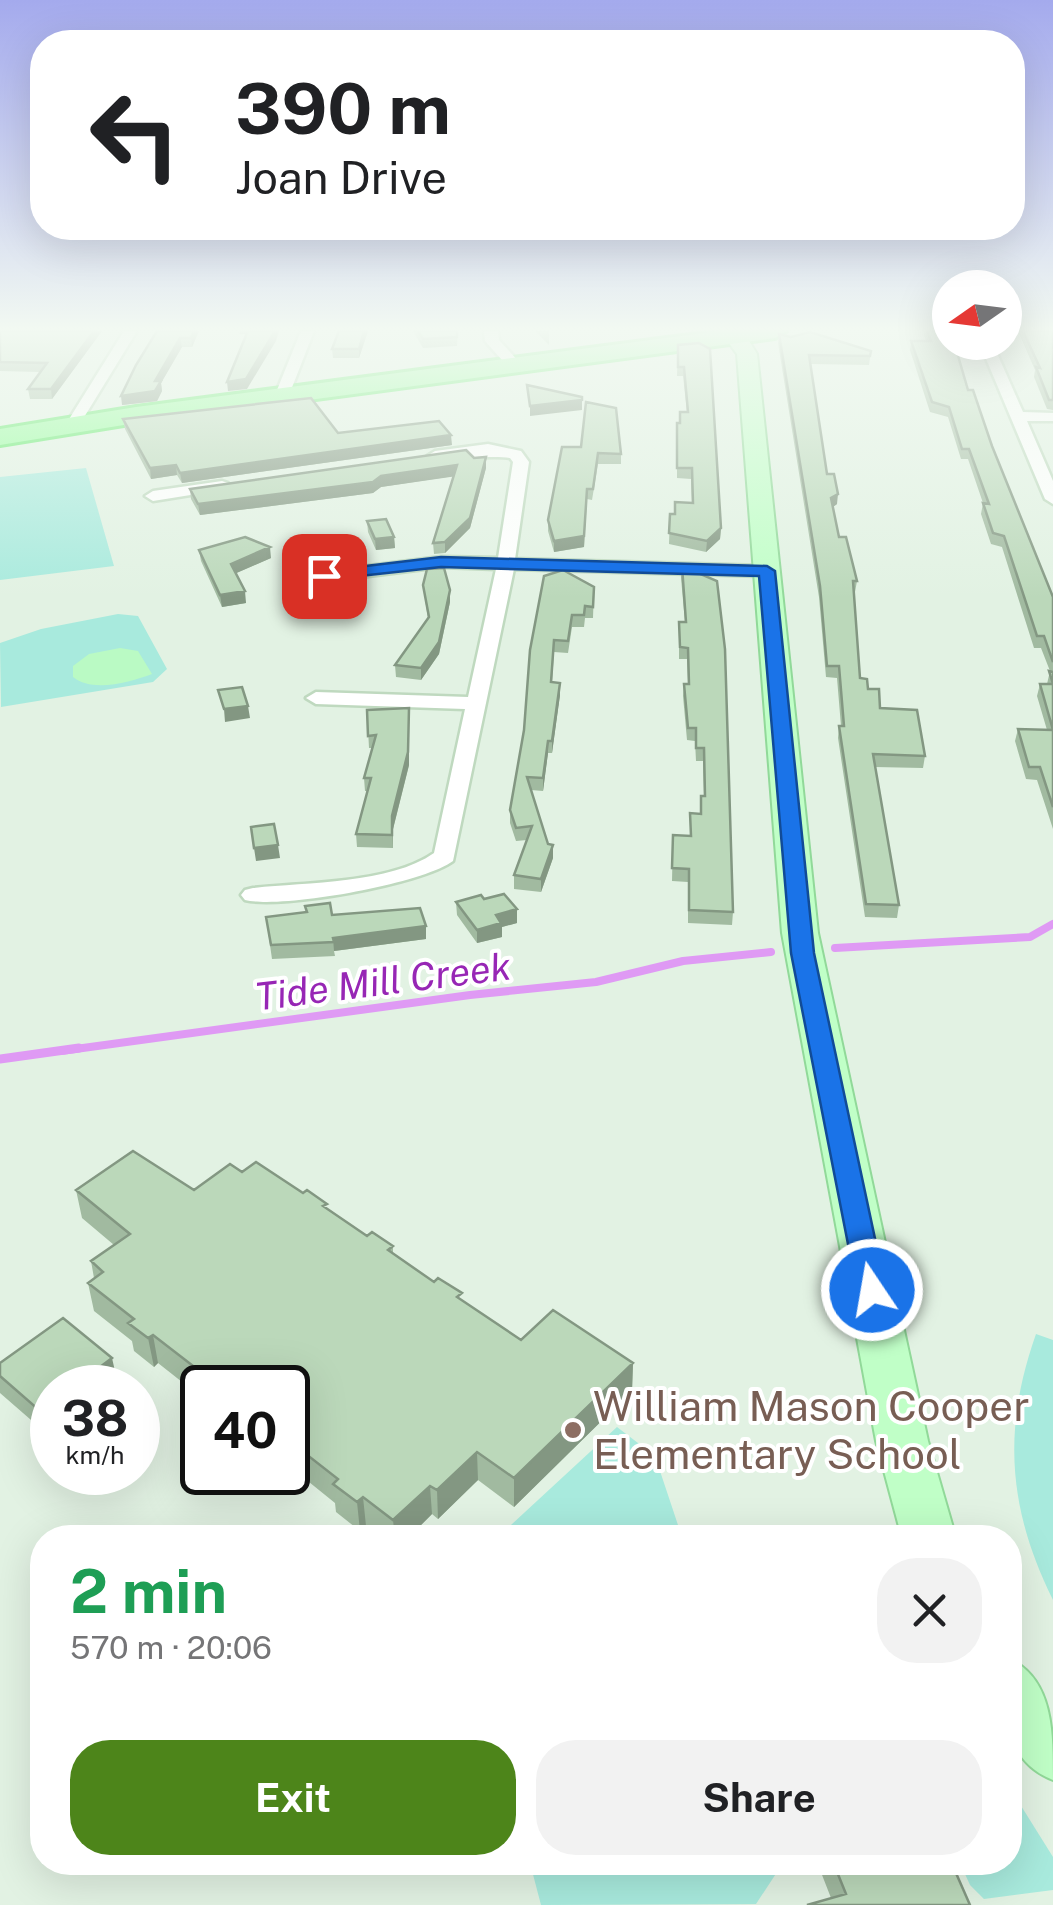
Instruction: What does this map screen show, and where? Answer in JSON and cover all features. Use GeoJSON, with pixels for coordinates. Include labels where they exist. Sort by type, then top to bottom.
{"type":"FeatureCollection","features":[{"type":"Feature","properties":{"kind":"main road"},"geometry":{"type":"LineString","coordinates":[[0,428],[75,420]]}},
{"type":"Feature","properties":{"kind":"main road"},"geometry":{"type":"LineString","coordinates":[[0,437],[75,420]]}},
{"type":"Feature","properties":{"kind":"street"},"geometry":{"type":"LineString","coordinates":[[753,420],[800,933],[902,1441],[925,1525]]}},
{"type":"Feature","properties":{"kind":"street"},"geometry":{"type":"LineString","coordinates":[[1021,420],[1053,499]]}},
{"type":"Feature","properties":{"kind":"street"},"geometry":{"type":"LineString","coordinates":[[253,895],[407,876],[438,866],[449,843],[474,702],[506,563],[521,462],[516,447],[419,458]]}},
{"type":"Feature","properties":{"kind":"street"},"geometry":{"type":"LineString","coordinates":[[153,496],[248,483]]}},
{"type":"Feature","properties":{"kind":"street"},"geometry":{"type":"LineString","coordinates":[[296,580],[402,564],[767,571]]}},
{"type":"Feature","properties":{"kind":"street"},"geometry":{"type":"LineString","coordinates":[[316,698],[474,702]]}},
{"type":"Feature","properties":{"kind":"street"},"geometry":{"type":"LineString","coordinates":[[1022,1704],[1053,1751]]}},
{"type":"Feature","properties":{"kind":"shaded area"},"geometry":{"type":"Polygon","coordinates":[[[86,468],[114,566],[0,580],[0,477],[86,468]]]}},
{"type":"Feature","properties":{"kind":"shaded area"},"geometry":{"type":"Polygon","coordinates":[[[118,614],[138,616],[167,669],[153,682],[1,707],[0,643],[41,629],[118,614]]]}},
{"type":"Feature","properties":{"kind":"shaded area"},"geometry":{"type":"Polygon","coordinates":[[[1036,1334],[1053,1340],[1053,1600],[1027,1534],[1015,1469],[1018,1403],[1036,1334]]]}},
{"type":"Feature","properties":{"kind":"shaded area"},"geometry":{"type":"Polygon","coordinates":[[[617,1427],[655,1456],[678,1525],[511,1525],[617,1427]]]}},
{"type":"Feature","properties":{"kind":"shaded area"},"geometry":{"type":"Polygon","coordinates":[[[1022,1807],[1053,1857],[1053,1890],[984,1899],[965,1875],[1022,1875],[1022,1807]]]}},
{"type":"Feature","properties":{"kind":"shaded area"},"geometry":{"type":"Polygon","coordinates":[[[533,1875],[775,1875],[756,1904],[541,1905],[533,1875]]]}},
{"type":"Feature","properties":{"kind":"sand"},"geometry":{"type":"Polygon","coordinates":[[[120,648],[138,651],[152,674],[101,685],[73,677],[73,666],[89,654],[120,648]]]}},
{"type":"Feature","properties":{"kind":"building"},"geometry":{"type":"Polygon","coordinates":[[[123,420],[328,420],[338,433],[439,421],[451,435],[180,473],[176,465],[150,468],[123,420]]]}},
{"type":"Feature","properties":{"kind":"building"},"geometry":{"type":"Polygon","coordinates":[[[584,420],[617,420],[621,454],[598,453],[593,489],[587,489],[584,536],[554,541],[548,520],[562,447],[581,447],[584,420]]]}},
{"type":"Feature","properties":{"kind":"building"},"geometry":{"type":"Polygon","coordinates":[[[680,420],[714,420],[721,528],[707,541],[669,533],[675,502],[693,503],[692,468],[677,468],[680,420]]]}},
{"type":"Feature","properties":{"kind":"building"},"geometry":{"type":"Polygon","coordinates":[[[793,420],[819,420],[827,474],[834,474],[838,494],[831,498],[839,537],[846,537],[857,581],[853,581],[860,678],[867,679],[868,689],[879,689],[880,708],[917,710],[925,756],[873,754],[899,905],[866,904],[839,726],[844,726],[839,666],[827,666],[820,586],[793,420]]]}},
{"type":"Feature","properties":{"kind":"building"},"geometry":{"type":"Polygon","coordinates":[[[953,420],[983,420],[1053,597],[1053,662],[1044,636],[1037,636],[1004,536],[993,533],[983,503],[989,504],[969,449],[962,449],[953,420]]]}},
{"type":"Feature","properties":{"kind":"building"},"geometry":{"type":"Polygon","coordinates":[[[466,450],[474,458],[486,457],[470,518],[445,542],[433,543],[457,465],[381,476],[373,482],[198,504],[190,489],[466,450]]]}},
{"type":"Feature","properties":{"kind":"building"},"geometry":{"type":"Polygon","coordinates":[[[386,519],[394,537],[375,539],[367,521],[386,519]]]}},
{"type":"Feature","properties":{"kind":"building"},"geometry":{"type":"Polygon","coordinates":[[[245,537],[270,547],[231,564],[245,591],[220,595],[199,550],[245,537]]]}},
{"type":"Feature","properties":{"kind":"building"},"geometry":{"type":"Polygon","coordinates":[[[682,566],[717,581],[725,649],[733,912],[689,910],[689,869],[672,868],[673,835],[691,836],[690,813],[701,814],[701,796],[705,796],[704,748],[696,748],[696,728],[688,728],[684,684],[689,684],[688,648],[680,647],[679,622],[686,622],[682,566]]]}},
{"type":"Feature","properties":{"kind":"building"},"geometry":{"type":"Polygon","coordinates":[[[444,568],[450,590],[439,642],[421,668],[395,665],[429,617],[423,585],[427,569],[444,568]]]}},
{"type":"Feature","properties":{"kind":"building"},"geometry":{"type":"Polygon","coordinates":[[[563,570],[594,587],[593,607],[585,606],[584,615],[572,615],[568,641],[554,640],[551,682],[560,683],[552,741],[548,741],[543,778],[527,777],[548,844],[553,845],[541,879],[514,875],[532,826],[516,828],[510,810],[524,730],[530,650],[544,576],[563,570]]]}},
{"type":"Feature","properties":{"kind":"building"},"geometry":{"type":"Polygon","coordinates":[[[1040,684],[1053,684],[1053,730],[1040,684]]]}},
{"type":"Feature","properties":{"kind":"building"},"geometry":{"type":"Polygon","coordinates":[[[242,687],[248,706],[224,709],[218,690],[242,687]]]}},
{"type":"Feature","properties":{"kind":"building"},"geometry":{"type":"Polygon","coordinates":[[[409,708],[408,752],[392,816],[392,835],[356,834],[371,778],[364,778],[376,735],[368,736],[367,710],[409,708]]]}},
{"type":"Feature","properties":{"kind":"building"},"geometry":{"type":"Polygon","coordinates":[[[1018,729],[1053,730],[1053,807],[1040,767],[1029,767],[1018,729]]]}},
{"type":"Feature","properties":{"kind":"building"},"geometry":{"type":"Polygon","coordinates":[[[274,824],[278,845],[254,848],[251,827],[274,824]]]}},
{"type":"Feature","properties":{"kind":"building"},"geometry":{"type":"Polygon","coordinates":[[[504,894],[517,909],[496,915],[501,923],[477,930],[456,902],[481,895],[484,899],[504,894]]]}},
{"type":"Feature","properties":{"kind":"building"},"geometry":{"type":"Polygon","coordinates":[[[330,903],[332,915],[420,908],[426,926],[333,938],[334,942],[271,945],[266,917],[307,912],[305,906],[330,903]]]}},
{"type":"Feature","properties":{"kind":"building"},"geometry":{"type":"Polygon","coordinates":[[[133,1151],[194,1190],[230,1164],[242,1172],[256,1162],[303,1193],[307,1190],[367,1236],[372,1232],[393,1246],[388,1250],[434,1282],[438,1278],[462,1293],[457,1297],[521,1340],[553,1310],[633,1363],[514,1478],[477,1452],[437,1490],[430,1486],[393,1520],[363,1497],[357,1502],[333,1484],[338,1479],[310,1457],[310,1365],[192,1365],[153,1335],[148,1338],[128,1323],[134,1319],[88,1283],[103,1272],[91,1261],[130,1234],[76,1190],[133,1151]]]}},
{"type":"Feature","properties":{"kind":"building"},"geometry":{"type":"Polygon","coordinates":[[[63,1318],[112,1358],[103,1365],[30,1365],[30,1402],[0,1376],[0,1363],[63,1318]]]}},
{"type":"Feature","properties":{"kind":"building"},"geometry":{"type":"Polygon","coordinates":[[[838,1875],[957,1875],[970,1905],[807,1905],[846,1894],[838,1875]]]}},
{"type":"Feature","properties":{"kind":"waterway","name":"Tide Mill Creek"},"geometry":{"type":"LineString","coordinates":[[835,948],[1030,937],[1053,924]]}},
{"type":"Feature","properties":{"kind":"waterway","name":"Tide Mill Creek"},"geometry":{"type":"LineString","coordinates":[[61,1051],[470,995],[596,982],[683,961],[771,952]]}},
{"type":"Feature","properties":{"kind":"waterway","name":"Tide Mill Creek"},"geometry":{"type":"LineString","coordinates":[[0,1059],[79,1048]]}},
{"type":"Feature","properties":{"kind":"place","name":"William Mason Cooper Elementary School"},"geometry":{"type":"Point","coordinates":[573,1430]}},
{"type":"Feature","properties":{"kind":"route"},"geometry":{"type":"LineString","coordinates":[[324,576],[441,562],[767,571],[803,953],[872,1290]]}}]}
